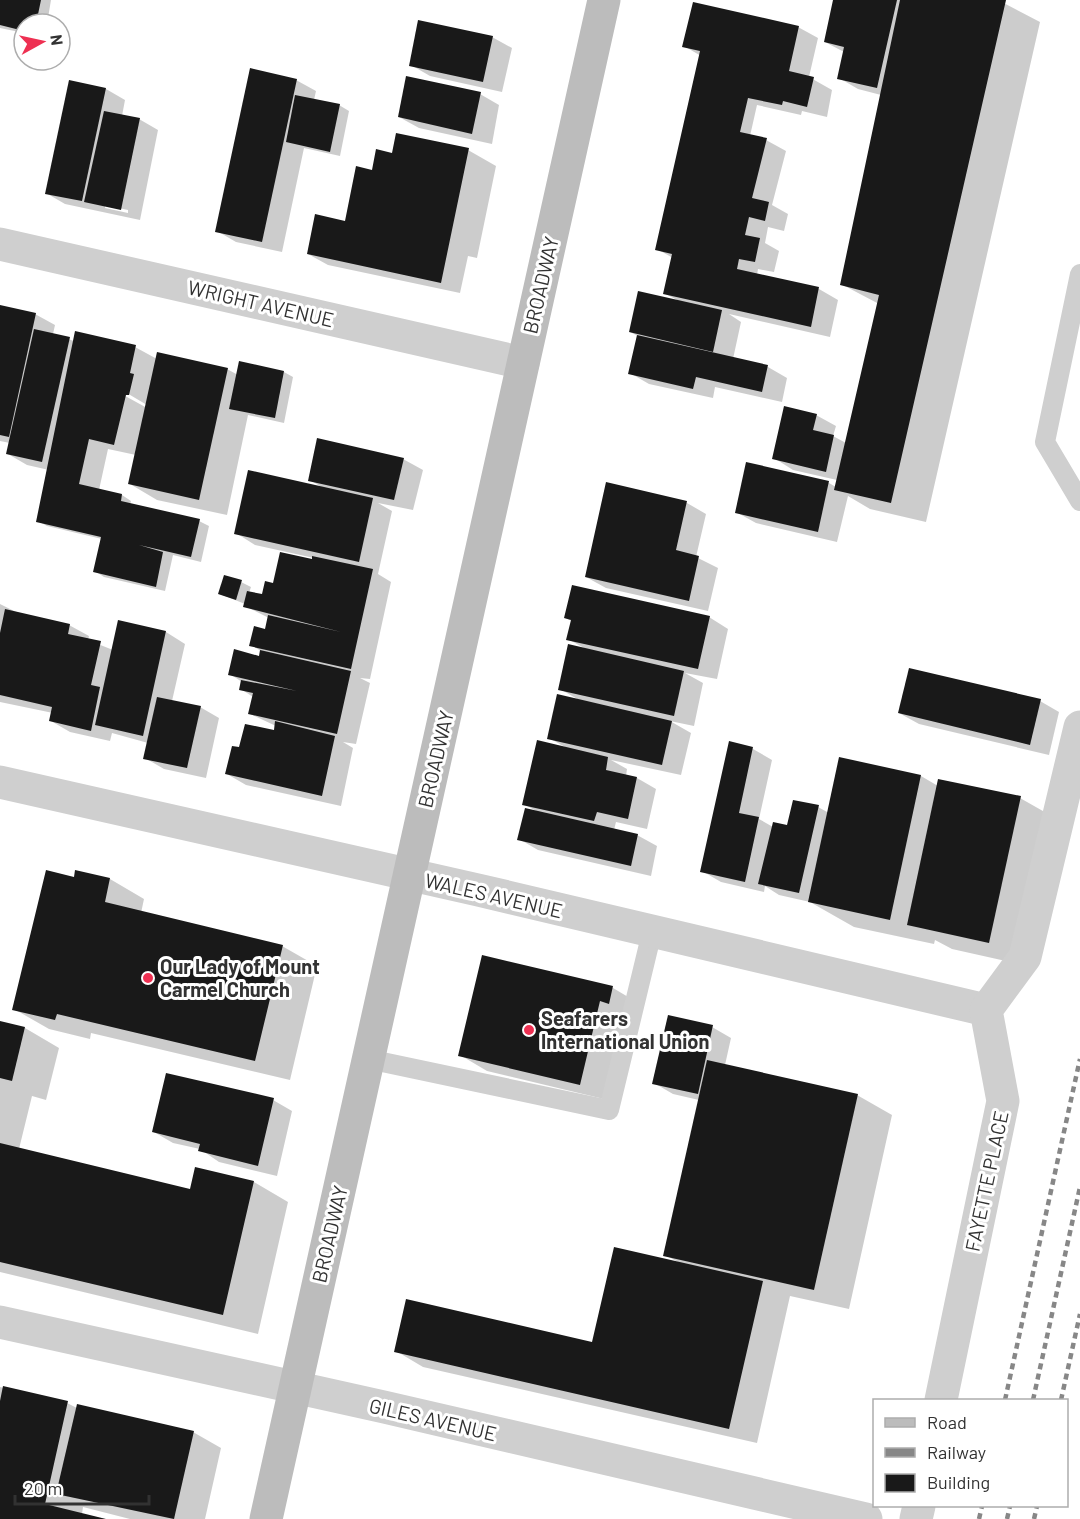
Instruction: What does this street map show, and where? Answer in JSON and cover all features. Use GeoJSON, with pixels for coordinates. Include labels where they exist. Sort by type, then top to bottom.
{"type":"FeatureCollection","features":[{"type":"Feature","properties":{"kind":"street","name":"BROADWAY"},"geometry":{"type":"LineString","coordinates":[[266,1519],[604,0]]}},
{"type":"Feature","properties":{"kind":"street","name":"WRIGHT AVENUE"},"geometry":{"type":"LineString","coordinates":[[0,244],[523,363]]}},
{"type":"Feature","properties":{"kind":"street"},"geometry":{"type":"LineString","coordinates":[[986,1010],[1025,957],[1080,727]]}},
{"type":"Feature","properties":{"kind":"street","name":"WALES AVENUE"},"geometry":{"type":"LineString","coordinates":[[0,782],[986,1010]]}},
{"type":"Feature","properties":{"kind":"street","name":"FAYETTE PLACE"},"geometry":{"type":"LineString","coordinates":[[941,1399],[1003,1101],[986,1010]]}},
{"type":"Feature","properties":{"kind":"street","name":"GILES AVENUE"},"geometry":{"type":"LineString","coordinates":[[0,1322],[294,1389],[384,1407],[866,1519]]}},
{"type":"Feature","properties":{"kind":"lane"},"geometry":{"type":"LineString","coordinates":[[1080,274],[1045,442],[1080,501]]}},
{"type":"Feature","properties":{"kind":"lane"},"geometry":{"type":"LineString","coordinates":[[368,1059],[609,1110],[652,932]]}},
{"type":"Feature","properties":{"kind":"building"},"geometry":{"type":"Polygon","coordinates":[[[0,0],[41,0],[38,12],[12,12],[12,28],[0,25],[0,0]]]}},
{"type":"Feature","properties":{"kind":"building"},"geometry":{"type":"Polygon","coordinates":[[[833,0],[897,0],[877,88],[837,79],[844,47],[824,42],[833,0]]]}},
{"type":"Feature","properties":{"kind":"building"},"geometry":{"type":"Polygon","coordinates":[[[900,0],[1006,0],[891,503],[834,490],[879,295],[840,285],[900,0]]]}},
{"type":"Feature","properties":{"kind":"building"},"geometry":{"type":"Polygon","coordinates":[[[693,2],[799,26],[789,71],[814,77],[807,107],[783,101],[782,105],[748,98],[740,132],[767,138],[752,198],[769,202],[765,221],[749,217],[745,235],[760,238],[755,262],[739,259],[737,269],[819,287],[811,327],[663,294],[672,254],[655,250],[700,51],[682,47],[693,2]]]}},
{"type":"Feature","properties":{"kind":"building"},"geometry":{"type":"Polygon","coordinates":[[[418,20],[493,36],[483,82],[409,66],[418,20]]]}},
{"type":"Feature","properties":{"kind":"building"},"geometry":{"type":"Polygon","coordinates":[[[250,68],[297,79],[262,242],[215,232],[250,68]]]}},
{"type":"Feature","properties":{"kind":"building"},"geometry":{"type":"Polygon","coordinates":[[[406,76],[481,92],[472,134],[398,117],[406,76]]]}},
{"type":"Feature","properties":{"kind":"building"},"geometry":{"type":"Polygon","coordinates":[[[69,80],[106,88],[82,201],[45,194],[69,80]]]}},
{"type":"Feature","properties":{"kind":"building"},"geometry":{"type":"Polygon","coordinates":[[[295,95],[340,104],[330,152],[286,142],[295,95]]]}},
{"type":"Feature","properties":{"kind":"building"},"geometry":{"type":"Polygon","coordinates":[[[104,111],[140,118],[121,210],[84,202],[104,111]]]}},
{"type":"Feature","properties":{"kind":"building"},"geometry":{"type":"Polygon","coordinates":[[[396,133],[469,148],[441,283],[307,254],[315,214],[345,221],[356,166],[372,170],[376,149],[392,153],[396,133]]]}},
{"type":"Feature","properties":{"kind":"building"},"geometry":{"type":"Polygon","coordinates":[[[638,291],[722,310],[713,352],[629,332],[638,291]]]}},
{"type":"Feature","properties":{"kind":"building"},"geometry":{"type":"Polygon","coordinates":[[[0,305],[36,313],[9,437],[0,435],[0,305]]]}},
{"type":"Feature","properties":{"kind":"building"},"geometry":{"type":"Polygon","coordinates":[[[34,329],[70,337],[42,462],[6,454],[34,329]]]}},
{"type":"Feature","properties":{"kind":"building"},"geometry":{"type":"Polygon","coordinates":[[[75,331],[136,345],[130,373],[134,374],[129,395],[126,395],[114,445],[89,439],[79,484],[122,494],[121,501],[200,519],[191,557],[139,545],[163,552],[156,587],[93,572],[101,537],[36,522],[75,331]]]}},
{"type":"Feature","properties":{"kind":"building"},"geometry":{"type":"Polygon","coordinates":[[[637,335],[768,365],[762,392],[696,377],[693,389],[628,374],[637,335]]]}},
{"type":"Feature","properties":{"kind":"building"},"geometry":{"type":"Polygon","coordinates":[[[157,352],[228,368],[199,500],[128,484],[157,352]]]}},
{"type":"Feature","properties":{"kind":"building"},"geometry":{"type":"Polygon","coordinates":[[[239,361],[284,371],[275,418],[229,409],[239,361]]]}},
{"type":"Feature","properties":{"kind":"building"},"geometry":{"type":"Polygon","coordinates":[[[784,406],[817,414],[813,430],[834,435],[826,472],[772,459],[784,406]]]}},
{"type":"Feature","properties":{"kind":"building"},"geometry":{"type":"Polygon","coordinates":[[[317,438],[404,458],[394,500],[308,481],[317,438]]]}},
{"type":"Feature","properties":{"kind":"building"},"geometry":{"type":"Polygon","coordinates":[[[746,462],[829,481],[818,532],[735,513],[746,462]]]}},
{"type":"Feature","properties":{"kind":"building"},"geometry":{"type":"Polygon","coordinates":[[[248,470],[373,498],[359,562],[234,534],[248,470]]]}},
{"type":"Feature","properties":{"kind":"building"},"geometry":{"type":"Polygon","coordinates":[[[606,482],[687,501],[676,550],[699,556],[689,601],[585,577],[606,482]]]}},
{"type":"Feature","properties":{"kind":"building"},"geometry":{"type":"Polygon","coordinates":[[[280,552],[312,559],[312,556],[373,569],[351,669],[249,646],[254,626],[265,629],[268,615],[341,632],[243,607],[247,591],[262,594],[265,581],[273,583],[280,552]]]}},
{"type":"Feature","properties":{"kind":"building"},"geometry":{"type":"Polygon","coordinates":[[[224,575],[242,580],[236,600],[218,594],[224,575]]]}},
{"type":"Feature","properties":{"kind":"building"},"geometry":{"type":"Polygon","coordinates":[[[572,585],[710,616],[698,669],[566,640],[571,620],[564,618],[572,585]]]}},
{"type":"Feature","properties":{"kind":"building"},"geometry":{"type":"Polygon","coordinates":[[[5,609],[70,624],[68,634],[101,641],[91,685],[100,687],[91,731],[49,721],[52,707],[0,695],[0,633],[5,609]]]}},
{"type":"Feature","properties":{"kind":"building"},"geometry":{"type":"Polygon","coordinates":[[[118,620],[166,631],[143,736],[95,725],[118,620]]]}},
{"type":"Feature","properties":{"kind":"building"},"geometry":{"type":"Polygon","coordinates":[[[568,644],[684,671],[674,716],[558,690],[568,644]]]}},
{"type":"Feature","properties":{"kind":"building"},"geometry":{"type":"Polygon","coordinates":[[[234,649],[259,656],[260,650],[351,671],[337,734],[248,714],[253,693],[239,690],[241,680],[297,691],[228,675],[234,649]]]}},
{"type":"Feature","properties":{"kind":"building"},"geometry":{"type":"Polygon","coordinates":[[[909,668],[1041,699],[1030,745],[898,713],[909,668]]]}},
{"type":"Feature","properties":{"kind":"building"},"geometry":{"type":"Polygon","coordinates":[[[557,694],[672,721],[662,765],[547,739],[557,694]]]}},
{"type":"Feature","properties":{"kind":"building"},"geometry":{"type":"Polygon","coordinates":[[[157,697],[201,706],[187,768],[143,759],[157,697]]]}},
{"type":"Feature","properties":{"kind":"building"},"geometry":{"type":"Polygon","coordinates":[[[275,721],[335,736],[322,796],[225,774],[232,746],[239,747],[245,724],[274,730],[275,721]]]}},
{"type":"Feature","properties":{"kind":"building"},"geometry":{"type":"Polygon","coordinates":[[[537,740],[608,757],[606,770],[637,777],[628,819],[597,812],[594,821],[522,805],[537,740]]]}},
{"type":"Feature","properties":{"kind":"building"},"geometry":{"type":"Polygon","coordinates":[[[729,741],[753,747],[739,813],[759,817],[745,882],[700,872],[729,741]]]}},
{"type":"Feature","properties":{"kind":"building"},"geometry":{"type":"Polygon","coordinates":[[[839,757],[921,775],[890,920],[808,902],[839,757]]]}},
{"type":"Feature","properties":{"kind":"building"},"geometry":{"type":"Polygon","coordinates":[[[938,779],[1021,796],[989,943],[907,925],[938,779]]]}},
{"type":"Feature","properties":{"kind":"building"},"geometry":{"type":"Polygon","coordinates":[[[793,800],[819,805],[799,893],[758,884],[773,822],[787,825],[793,800]]]}},
{"type":"Feature","properties":{"kind":"building"},"geometry":{"type":"Polygon","coordinates":[[[525,808],[638,834],[631,866],[517,840],[525,808]]]}},
{"type":"Feature","properties":{"kind":"building","name":"Our Lady of Mount Carmel Church"},"geometry":{"type":"Polygon","coordinates":[[[46,870],[74,877],[75,870],[110,878],[105,902],[283,945],[255,1061],[57,1014],[55,1020],[12,1010],[46,870]]]}},
{"type":"Feature","properties":{"kind":"building","name":"Seafarers International Union"},"geometry":{"type":"Polygon","coordinates":[[[482,955],[613,986],[609,1004],[600,1001],[580,1085],[458,1056],[482,955]]]}},
{"type":"Feature","properties":{"kind":"building"},"geometry":{"type":"Polygon","coordinates":[[[668,1015],[713,1025],[698,1094],[652,1084],[668,1015]]]}},
{"type":"Feature","properties":{"kind":"building"},"geometry":{"type":"Polygon","coordinates":[[[0,1021],[25,1027],[12,1081],[0,1078],[0,1021]]]}},
{"type":"Feature","properties":{"kind":"building"},"geometry":{"type":"Polygon","coordinates":[[[707,1060],[858,1094],[814,1290],[663,1256],[707,1060]]]}},
{"type":"Feature","properties":{"kind":"building"},"geometry":{"type":"Polygon","coordinates":[[[166,1073],[274,1098],[258,1166],[198,1151],[200,1144],[152,1132],[166,1073]]]}},
{"type":"Feature","properties":{"kind":"building"},"geometry":{"type":"Polygon","coordinates":[[[0,1143],[190,1189],[195,1167],[254,1181],[223,1315],[0,1262],[0,1143]]]}},
{"type":"Feature","properties":{"kind":"building"},"geometry":{"type":"Polygon","coordinates":[[[614,1247],[763,1281],[729,1429],[394,1352],[406,1299],[592,1342],[614,1247]]]}},
{"type":"Feature","properties":{"kind":"building"},"geometry":{"type":"Polygon","coordinates":[[[3,1386],[68,1401],[45,1504],[106,1519],[0,1519],[0,1401],[3,1386]]]}},
{"type":"Feature","properties":{"kind":"building"},"geometry":{"type":"Polygon","coordinates":[[[77,1404],[194,1431],[174,1519],[56,1494],[77,1404]]]}},
{"type":"Feature","properties":{"kind":"railway"},"geometry":{"type":"LineString","coordinates":[[1005,1399],[1080,1059]]}},
{"type":"Feature","properties":{"kind":"railway"},"geometry":{"type":"LineString","coordinates":[[1033,1399],[1080,1187]]}},
{"type":"Feature","properties":{"kind":"railway"},"geometry":{"type":"LineString","coordinates":[[1061,1399],[1080,1314]]}},
{"type":"Feature","properties":{"kind":"railway"},"geometry":{"type":"LineString","coordinates":[[979,1519],[982,1507]]}},
{"type":"Feature","properties":{"kind":"railway"},"geometry":{"type":"LineString","coordinates":[[1007,1519],[1010,1507]]}},
{"type":"Feature","properties":{"kind":"railway"},"geometry":{"type":"LineString","coordinates":[[1034,1519],[1037,1507]]}},
{"type":"Feature","properties":{"kind":"place","name":"Our Lady of Mount Carmel Church"},"geometry":{"type":"Point","coordinates":[148,978]}},
{"type":"Feature","properties":{"kind":"place","name":"Seafarers International Union"},"geometry":{"type":"Point","coordinates":[529,1030]}}]}
